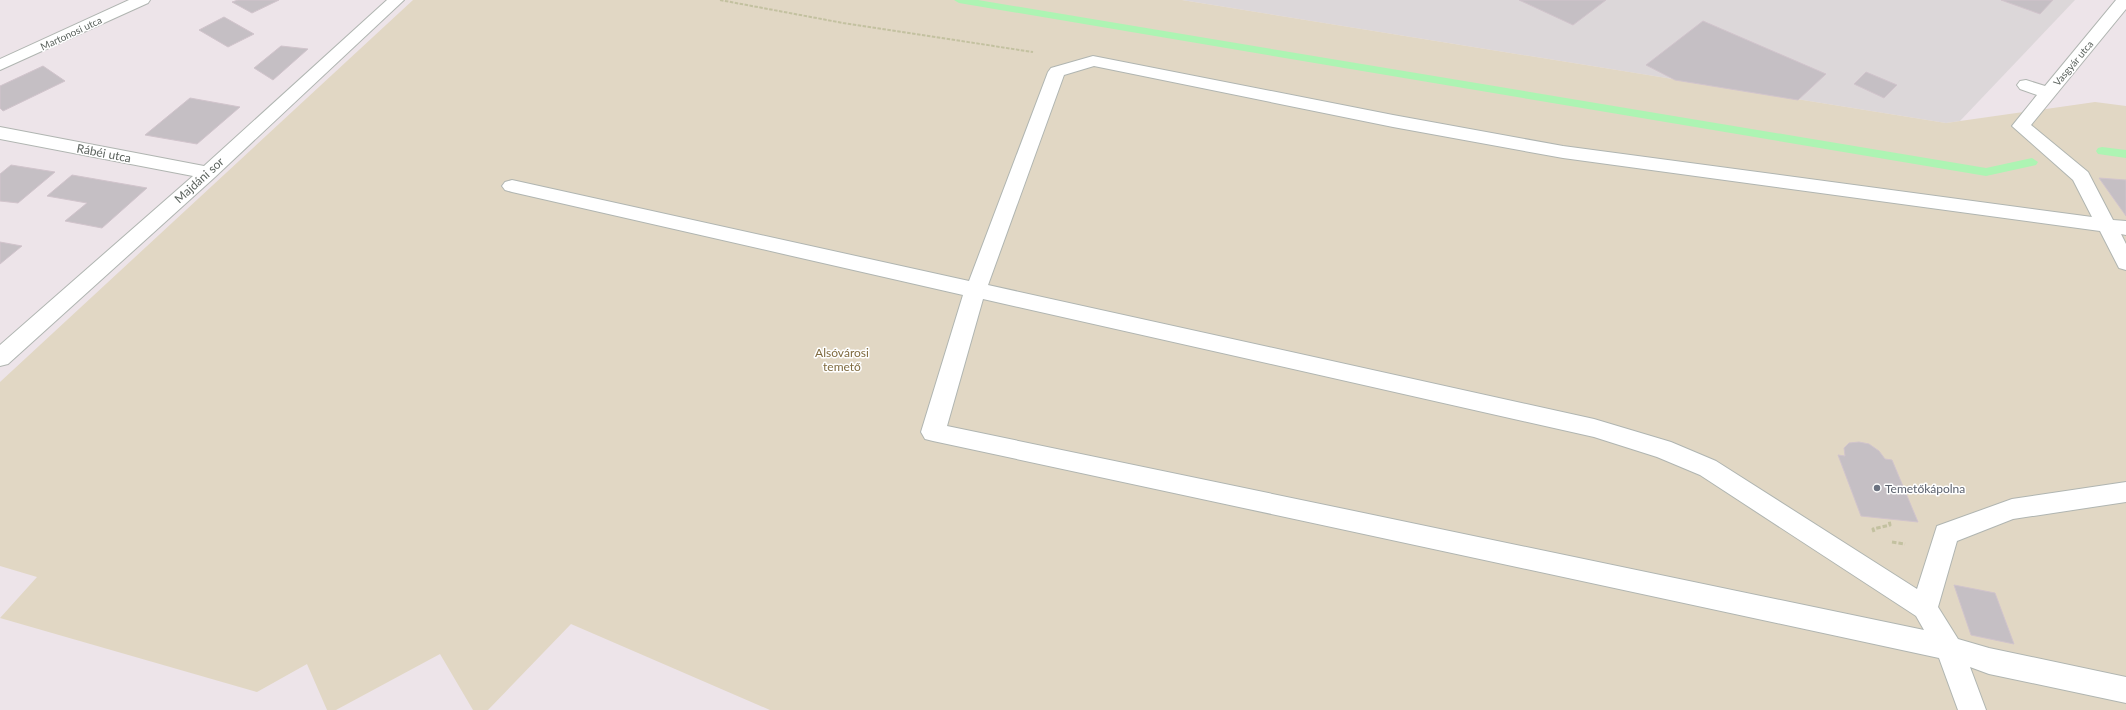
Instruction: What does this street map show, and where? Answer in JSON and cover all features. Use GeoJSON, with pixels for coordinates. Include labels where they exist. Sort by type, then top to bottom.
{"type":"FeatureCollection","features":[{"type":"Feature","properties":{"kind":"street","name":"Martonosi utca"},"geometry":{"type":"LineString","coordinates":[[0,65],[142,0]]}},
{"type":"Feature","properties":{"kind":"street","name":"Majdáni sor"},"geometry":{"type":"LineString","coordinates":[[0,358],[208,172],[396,0]]}},
{"type":"Feature","properties":{"kind":"street","name":"Vasgyár utca"},"geometry":{"type":"LineString","coordinates":[[2106,226],[2081,176],[2021,126],[2126,0]]}},
{"type":"Feature","properties":{"kind":"street"},"geometry":{"type":"LineString","coordinates":[[2126,228],[1563,152],[1401,123],[1093,61],[1057,72],[976,290],[933,432],[1949,648],[1989,661],[2126,690]]}},
{"type":"Feature","properties":{"kind":"street"},"geometry":{"type":"LineString","coordinates":[[2026,85],[2047,93]]}},
{"type":"Feature","properties":{"kind":"street","name":"Rábéi utca"},"geometry":{"type":"LineString","coordinates":[[0,133],[208,172]]}},
{"type":"Feature","properties":{"kind":"street"},"geometry":{"type":"LineString","coordinates":[[512,186],[1594,428],[1663,449],[1708,468],[1925,608],[1949,648],[1972,710]]}},
{"type":"Feature","properties":{"kind":"street"},"geometry":{"type":"LineString","coordinates":[[2106,226],[2126,263]]}},
{"type":"Feature","properties":{"kind":"street"},"geometry":{"type":"LineString","coordinates":[[1925,608],[1946,534],[2012,509],[2126,492]]}},
{"type":"Feature","properties":{"kind":"path"},"geometry":{"type":"LineString","coordinates":[[720,0],[843,23],[1093,61]]}},
{"type":"Feature","properties":{"kind":"shaded area"},"geometry":{"type":"Polygon","coordinates":[[[1182,0],[2075,0],[1960,121],[1946,123],[1182,0]]]}},
{"type":"Feature","properties":{"kind":"green space","name":"Alsóvárosi temető"},"geometry":{"type":"Polygon","coordinates":[[[413,0],[1182,0],[1946,123],[2095,102],[2126,106],[2126,710],[770,710],[571,624],[488,710],[473,710],[440,654],[336,710],[327,710],[307,664],[257,692],[0,618],[37,577],[0,566],[0,382],[413,0]]]}},
{"type":"Feature","properties":{"kind":"building"},"geometry":{"type":"Polygon","coordinates":[[[238,0],[279,0],[252,13],[232,2],[238,0]]]}},
{"type":"Feature","properties":{"kind":"building"},"geometry":{"type":"Polygon","coordinates":[[[1519,0],[1606,0],[1573,25],[1519,0]]]}},
{"type":"Feature","properties":{"kind":"building"},"geometry":{"type":"Polygon","coordinates":[[[2001,0],[2053,0],[2040,14],[2001,0]]]}},
{"type":"Feature","properties":{"kind":"building"},"geometry":{"type":"Polygon","coordinates":[[[224,17],[254,34],[228,47],[199,30],[224,17]]]}},
{"type":"Feature","properties":{"kind":"building"},"geometry":{"type":"Polygon","coordinates":[[[1703,21],[1826,74],[1798,100],[1675,80],[1646,65],[1703,21]]]}},
{"type":"Feature","properties":{"kind":"building"},"geometry":{"type":"Polygon","coordinates":[[[281,46],[308,49],[273,80],[254,68],[281,46]]]}},
{"type":"Feature","properties":{"kind":"building"},"geometry":{"type":"Polygon","coordinates":[[[43,66],[65,81],[3,111],[0,108],[0,86],[43,66]]]}},
{"type":"Feature","properties":{"kind":"building"},"geometry":{"type":"Polygon","coordinates":[[[1866,72],[1897,85],[1884,98],[1854,84],[1866,72]]]}},
{"type":"Feature","properties":{"kind":"building"},"geometry":{"type":"Polygon","coordinates":[[[190,98],[240,107],[197,144],[145,135],[190,98]]]}},
{"type":"Feature","properties":{"kind":"building"},"geometry":{"type":"Polygon","coordinates":[[[11,165],[55,172],[18,203],[0,201],[0,174],[11,165]]]}},
{"type":"Feature","properties":{"kind":"building"},"geometry":{"type":"Polygon","coordinates":[[[72,175],[147,188],[102,228],[65,221],[87,203],[47,196],[72,175]]]}},
{"type":"Feature","properties":{"kind":"building"},"geometry":{"type":"Polygon","coordinates":[[[2099,178],[2126,180],[2126,216],[2099,178]]]}},
{"type":"Feature","properties":{"kind":"building"},"geometry":{"type":"Polygon","coordinates":[[[0,242],[22,246],[0,264],[0,242]]]}},
{"type":"Feature","properties":{"kind":"building","name":"Temetőkápolna"},"geometry":{"type":"Polygon","coordinates":[[[1859,442],[1869,444],[1879,451],[1885,459],[1892,460],[1918,522],[1861,516],[1838,455],[1845,456],[1844,448],[1849,443],[1859,442]]]}},
{"type":"Feature","properties":{"kind":"building"},"geometry":{"type":"Polygon","coordinates":[[[1954,585],[1995,593],[2014,644],[1971,635],[1954,585]]]}},
{"type":"Feature","properties":{"kind":"waterway"},"geometry":{"type":"LineString","coordinates":[[959,0],[1986,172],[2032,162]]}},
{"type":"Feature","properties":{"kind":"waterway"},"geometry":{"type":"LineString","coordinates":[[2102,151],[2126,154]]}},
{"type":"Feature","properties":{"kind":"place","name":"Temetőkápolna"},"geometry":{"type":"Point","coordinates":[1877,488]}}]}
